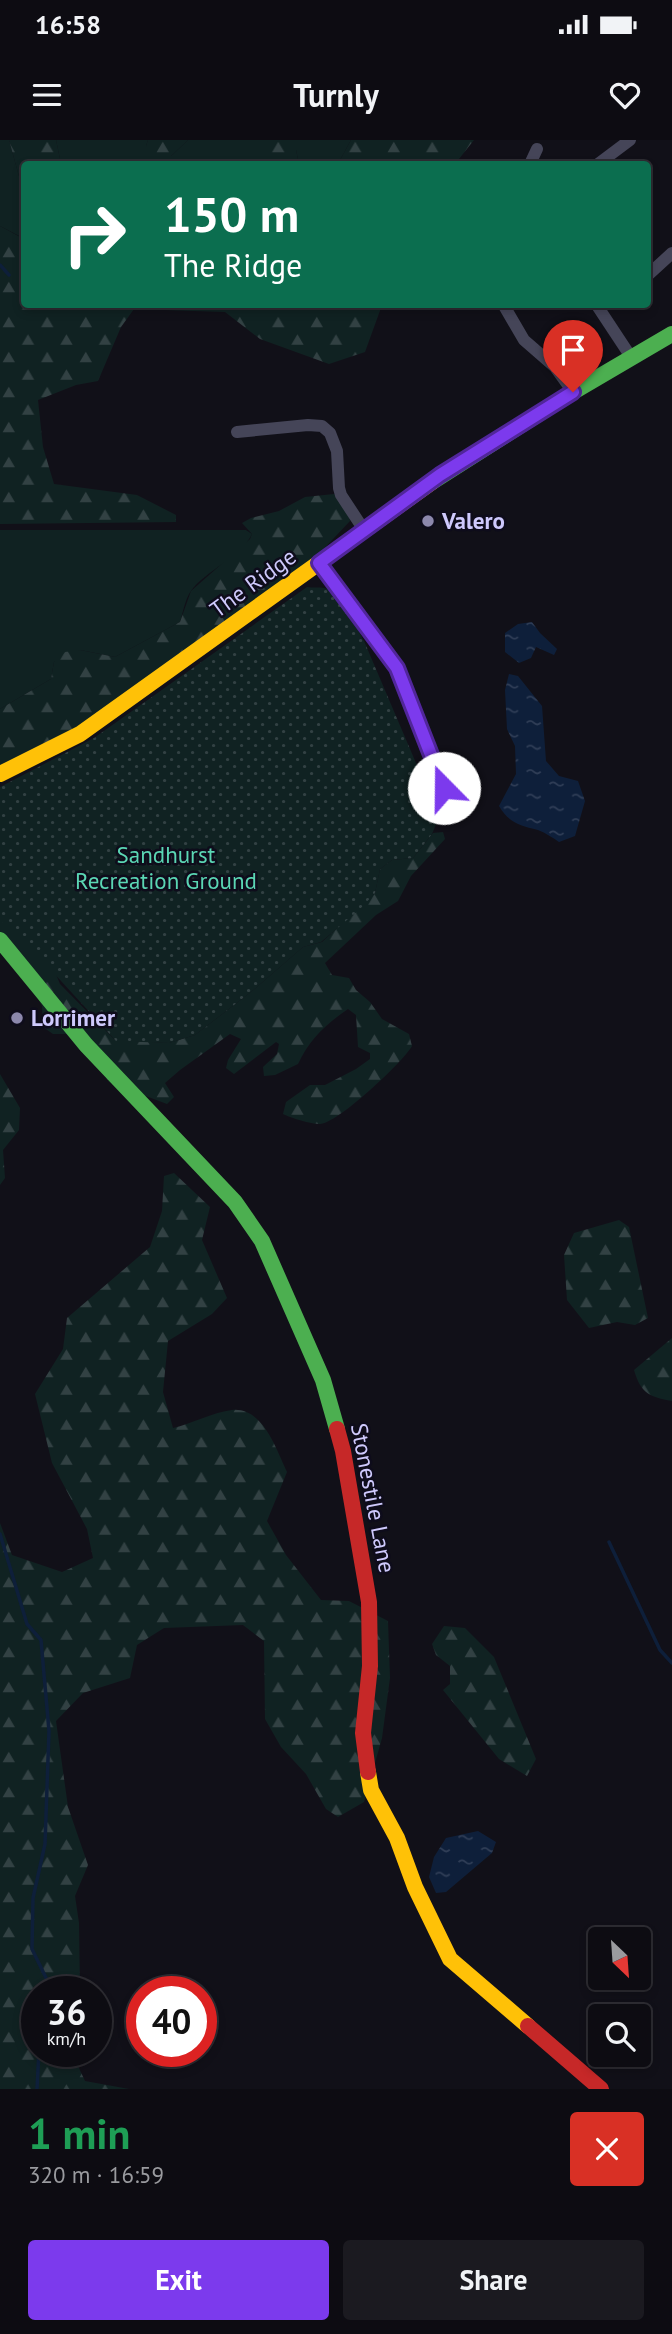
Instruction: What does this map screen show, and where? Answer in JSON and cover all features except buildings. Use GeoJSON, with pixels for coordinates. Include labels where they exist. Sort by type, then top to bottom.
{"type":"FeatureCollection","features":[{"type":"Feature","properties":{"kind":"street"},"geometry":{"type":"LineString","coordinates":[[602,161],[630,140]]}},
{"type":"Feature","properties":{"kind":"street"},"geometry":{"type":"LineString","coordinates":[[531,161],[537,149]]}},
{"type":"Feature","properties":{"kind":"street"},"geometry":{"type":"LineString","coordinates":[[651,272],[672,253]]}},
{"type":"Feature","properties":{"kind":"street"},"geometry":{"type":"LineString","coordinates":[[662,263],[672,274]]}},
{"type":"Feature","properties":{"kind":"street"},"geometry":{"type":"LineString","coordinates":[[505,308],[524,340],[555,367],[573,392]]}},
{"type":"Feature","properties":{"kind":"street"},"geometry":{"type":"LineString","coordinates":[[603,308],[631,357]]}},
{"type":"Feature","properties":{"kind":"street","name":"The Ridge"},"geometry":{"type":"LineString","coordinates":[[0,774],[80,734],[440,475],[672,334]]}},
{"type":"Feature","properties":{"kind":"street"},"geometry":{"type":"LineString","coordinates":[[237,432],[322,426],[330,433],[337,451],[341,495],[364,530]]}},
{"type":"Feature","properties":{"kind":"street"},"geometry":{"type":"LineString","coordinates":[[319,563],[397,668],[444,788]]}},
{"type":"Feature","properties":{"kind":"street","name":"Stonestile Lane"},"geometry":{"type":"LineString","coordinates":[[0,940],[86,1045],[235,1202],[261,1241],[323,1380],[343,1451],[369,1602],[370,1667],[363,1733],[370,1790],[397,1838],[415,1887],[450,1959],[601,2089]]}},
{"type":"Feature","properties":{"kind":"green space"},"geometry":{"type":"Polygon","coordinates":[[[0,140],[9,140],[21,183],[21,237],[0,226],[0,140]]]}},
{"type":"Feature","properties":{"kind":"green space"},"geometry":{"type":"Polygon","coordinates":[[[9,140],[56,140],[60,161],[21,161],[21,183],[9,140]]]}},
{"type":"Feature","properties":{"kind":"green space"},"geometry":{"type":"Polygon","coordinates":[[[56,140],[148,140],[146,146],[171,156],[188,140],[351,140],[340,161],[298,161],[296,150],[250,161],[60,161],[56,140]]]}},
{"type":"Feature","properties":{"kind":"green space"},"geometry":{"type":"Polygon","coordinates":[[[148,140],[188,140],[171,156],[153,157],[146,146],[148,140]]]}},
{"type":"Feature","properties":{"kind":"green space"},"geometry":{"type":"Polygon","coordinates":[[[351,140],[474,140],[457,161],[340,161],[351,140]]]}},
{"type":"Feature","properties":{"kind":"green space"},"geometry":{"type":"Polygon","coordinates":[[[279,141],[296,150],[298,161],[250,161],[279,141]]]}},
{"type":"Feature","properties":{"kind":"green space"},"geometry":{"type":"Polygon","coordinates":[[[0,226],[21,237],[21,308],[381,308],[365,352],[329,364],[260,339],[225,312],[134,309],[121,327],[98,381],[76,385],[38,400],[43,447],[54,484],[137,495],[176,515],[176,522],[0,524],[0,226]]]}},
{"type":"Feature","properties":{"kind":"green space"},"geometry":{"type":"Polygon","coordinates":[[[334,494],[347,503],[350,521],[316,557],[105,714],[0,769],[0,709],[51,679],[54,662],[65,652],[80,650],[115,657],[180,622],[191,591],[250,539],[252,534],[242,523],[279,511],[305,497],[334,494]]]}},
{"type":"Feature","properties":{"kind":"green space"},"geometry":{"type":"Polygon","coordinates":[[[0,530],[246,530],[252,534],[240,550],[191,591],[180,622],[115,657],[80,650],[54,662],[51,679],[0,709],[0,530]]]}},
{"type":"Feature","properties":{"kind":"green space","name":"Sandhurst Recreation Ground"},"geometry":{"type":"Polygon","coordinates":[[[307,587],[324,588],[336,596],[364,641],[439,817],[432,834],[413,858],[392,860],[380,869],[375,893],[360,909],[321,942],[303,947],[195,1035],[169,1043],[116,1041],[40,958],[0,920],[0,787],[94,738],[307,587]]]}},
{"type":"Feature","properties":{"kind":"green space"},"geometry":{"type":"Polygon","coordinates":[[[443,832],[445,839],[411,876],[398,901],[376,915],[325,963],[332,975],[349,978],[382,1019],[409,1034],[412,1046],[369,1091],[340,1114],[320,1124],[283,1114],[286,1102],[310,1085],[325,1085],[370,1059],[370,1053],[358,1047],[356,1015],[348,1009],[319,1033],[298,1064],[275,1075],[264,1076],[263,1067],[277,1054],[279,1044],[276,1042],[234,1074],[226,1068],[241,1039],[230,1034],[165,1083],[174,1097],[167,1104],[109,1082],[91,1053],[72,1034],[53,1034],[43,1027],[42,1006],[35,992],[0,946],[0,838],[60,984],[115,1040],[169,1043],[195,1035],[303,947],[322,942],[375,893],[380,869],[392,860],[413,858],[433,833],[443,832]]]}},
{"type":"Feature","properties":{"kind":"green space"},"geometry":{"type":"Polygon","coordinates":[[[0,1074],[20,1108],[19,1130],[3,1150],[5,1178],[0,1185],[0,1074]]]}},
{"type":"Feature","properties":{"kind":"green space"},"geometry":{"type":"Polygon","coordinates":[[[174,1173],[210,1207],[202,1240],[227,1298],[212,1314],[168,1341],[163,1392],[173,1428],[232,1410],[252,1415],[267,1431],[287,1472],[267,1521],[286,1555],[321,1600],[349,1601],[388,1621],[390,1678],[382,1738],[364,1802],[338,1817],[326,1809],[306,1774],[281,1747],[265,1719],[264,1641],[243,1625],[164,1628],[137,1645],[130,1678],[83,1693],[56,1721],[68,1807],[88,1865],[75,1896],[79,1923],[80,1976],[21,1976],[21,2067],[78,2067],[85,2081],[129,2089],[0,2089],[0,1523],[12,1555],[62,1572],[93,1558],[87,1529],[52,1463],[35,1394],[63,1349],[67,1318],[150,1247],[162,1211],[164,1176],[174,1173]]]}},
{"type":"Feature","properties":{"kind":"green space"},"geometry":{"type":"Polygon","coordinates":[[[619,1220],[629,1227],[648,1318],[635,1325],[617,1322],[589,1328],[567,1300],[564,1255],[574,1233],[619,1220]]]}},
{"type":"Feature","properties":{"kind":"green space"},"geometry":{"type":"Polygon","coordinates":[[[672,1338],[672,1401],[647,1393],[634,1370],[672,1338]]]}},
{"type":"Feature","properties":{"kind":"green space"},"geometry":{"type":"Polygon","coordinates":[[[444,1626],[465,1628],[494,1657],[536,1759],[527,1776],[499,1759],[443,1690],[450,1684],[450,1666],[436,1655],[432,1644],[444,1626]]]}},
{"type":"Feature","properties":{"kind":"water"},"geometry":{"type":"Polygon","coordinates":[[[532,622],[557,649],[554,655],[536,647],[531,658],[519,663],[505,652],[505,633],[518,624],[532,622]]]}},
{"type":"Feature","properties":{"kind":"water"},"geometry":{"type":"Polygon","coordinates":[[[509,674],[518,676],[542,706],[546,761],[559,776],[578,781],[585,801],[575,836],[559,842],[541,831],[516,823],[507,817],[499,806],[516,774],[515,746],[507,729],[505,690],[509,674]]]}},
{"type":"Feature","properties":{"kind":"water"},"geometry":{"type":"Polygon","coordinates":[[[478,1831],[496,1842],[492,1853],[446,1892],[436,1893],[429,1877],[434,1857],[446,1838],[478,1831]]]}},
{"type":"Feature","properties":{"kind":"waterway"},"geometry":{"type":"LineString","coordinates":[[0,265],[9,275]]}},
{"type":"Feature","properties":{"kind":"waterway"},"geometry":{"type":"LineString","coordinates":[[0,1534],[27,1624],[41,1640],[49,1731],[45,1844],[33,1898],[32,1949],[45,1976]]}},
{"type":"Feature","properties":{"kind":"waterway"},"geometry":{"type":"LineString","coordinates":[[609,1542],[660,1650],[672,1663]]}},
{"type":"Feature","properties":{"kind":"waterway"},"geometry":{"type":"LineString","coordinates":[[37,2089],[38,2067]]}},
{"type":"Feature","properties":{"kind":"traffic: fast"},"geometry":{"type":"LineString","coordinates":[[432,482],[573,392],[672,334]]}},
{"type":"Feature","properties":{"kind":"traffic: fast"},"geometry":{"type":"LineString","coordinates":[[0,940],[86,1045],[235,1202],[262,1241],[323,1380],[337,1429]]}},
{"type":"Feature","properties":{"kind":"traffic: slow"},"geometry":{"type":"LineString","coordinates":[[0,774],[80,734],[432,482]]}},
{"type":"Feature","properties":{"kind":"traffic: slow"},"geometry":{"type":"LineString","coordinates":[[319,563],[397,668],[444,788]]}},
{"type":"Feature","properties":{"kind":"traffic: slow"},"geometry":{"type":"LineString","coordinates":[[368,1772],[371,1790],[397,1838],[415,1887],[450,1959],[528,2026]]}},
{"type":"Feature","properties":{"kind":"traffic: jam"},"geometry":{"type":"LineString","coordinates":[[337,1429],[369,1602],[370,1666],[363,1733],[368,1772]]}},
{"type":"Feature","properties":{"kind":"traffic: jam"},"geometry":{"type":"LineString","coordinates":[[528,2026],[601,2089]]}},
{"type":"Feature","properties":{"kind":"place","name":"Valero"},"geometry":{"type":"Point","coordinates":[428,521]}},
{"type":"Feature","properties":{"kind":"place","name":"Lorrimer"},"geometry":{"type":"Point","coordinates":[17,1018]}},
{"type":"Feature","properties":{"kind":"route"},"geometry":{"type":"LineString","coordinates":[[444,788],[397,668],[319,563],[440,475],[573,392]]}}]}
